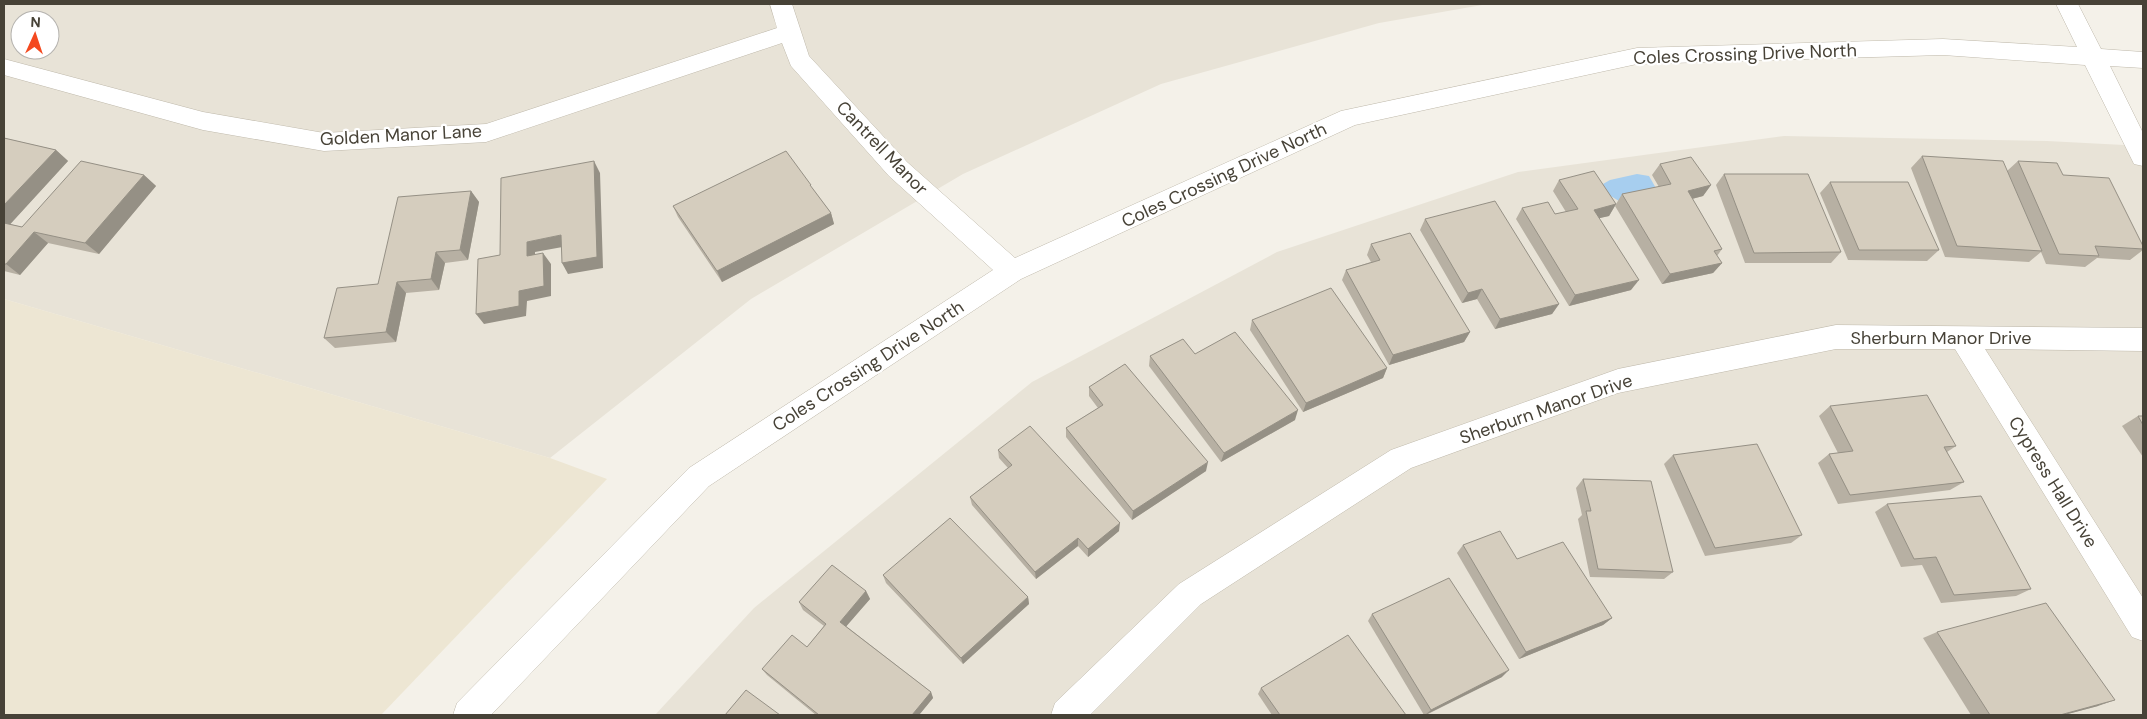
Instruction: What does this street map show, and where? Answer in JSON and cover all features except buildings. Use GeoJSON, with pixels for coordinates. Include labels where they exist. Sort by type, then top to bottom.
{"type":"FeatureCollection","features":[{"type":"Feature","properties":{"kind":"street","name":"Cantrell Manor"},"geometry":{"type":"LineString","coordinates":[[781,4],[799,60],[898,169],[1012,271]]}},
{"type":"Feature","properties":{"kind":"street"},"geometry":{"type":"LineString","coordinates":[[2067,4],[2143,157]]}},
{"type":"Feature","properties":{"kind":"street","name":"Golden Manor Lane"},"geometry":{"type":"LineString","coordinates":[[4,67],[203,121],[324,142],[486,133],[790,32]]}},
{"type":"Feature","properties":{"kind":"street","name":"Coles Crossing Drive North"},"geometry":{"type":"LineString","coordinates":[[469,715],[699,477],[1012,271],[1350,117],[1637,56],[1943,47],[2143,60]]}},
{"type":"Feature","properties":{"kind":"street","name":"Sherburn Manor Drive"},"geometry":{"type":"LineString","coordinates":[[1067,715],[1190,594],[1401,459],[1618,381],[1836,337],[2143,339]]}},
{"type":"Feature","properties":{"kind":"street","name":"Cypress Hall Drive"},"geometry":{"type":"LineString","coordinates":[[1962,338],[2143,626]]}},
{"type":"Feature","properties":{"kind":"shaded area"},"geometry":{"type":"Polygon","coordinates":[[[4,4],[1488,4],[1379,23],[1161,84],[963,174],[751,299],[550,458],[4,299],[4,4]]]}},
{"type":"Feature","properties":{"kind":"shaded area"},"geometry":{"type":"Polygon","coordinates":[[[1784,136],[2047,141],[2143,146],[2143,715],[655,715],[754,608],[1032,382],[1277,252],[1518,172],[1784,136]]]}},
{"type":"Feature","properties":{"kind":"shaded area"},"geometry":{"type":"Polygon","coordinates":[[[4,299],[550,458],[607,479],[381,715],[4,715],[4,299]]]}},
{"type":"Feature","properties":{"kind":"water"},"geometry":{"type":"Polygon","coordinates":[[[1637,174],[1649,176],[1657,190],[1619,201],[1609,195],[1603,184],[1610,180],[1637,174]]]}}]}
